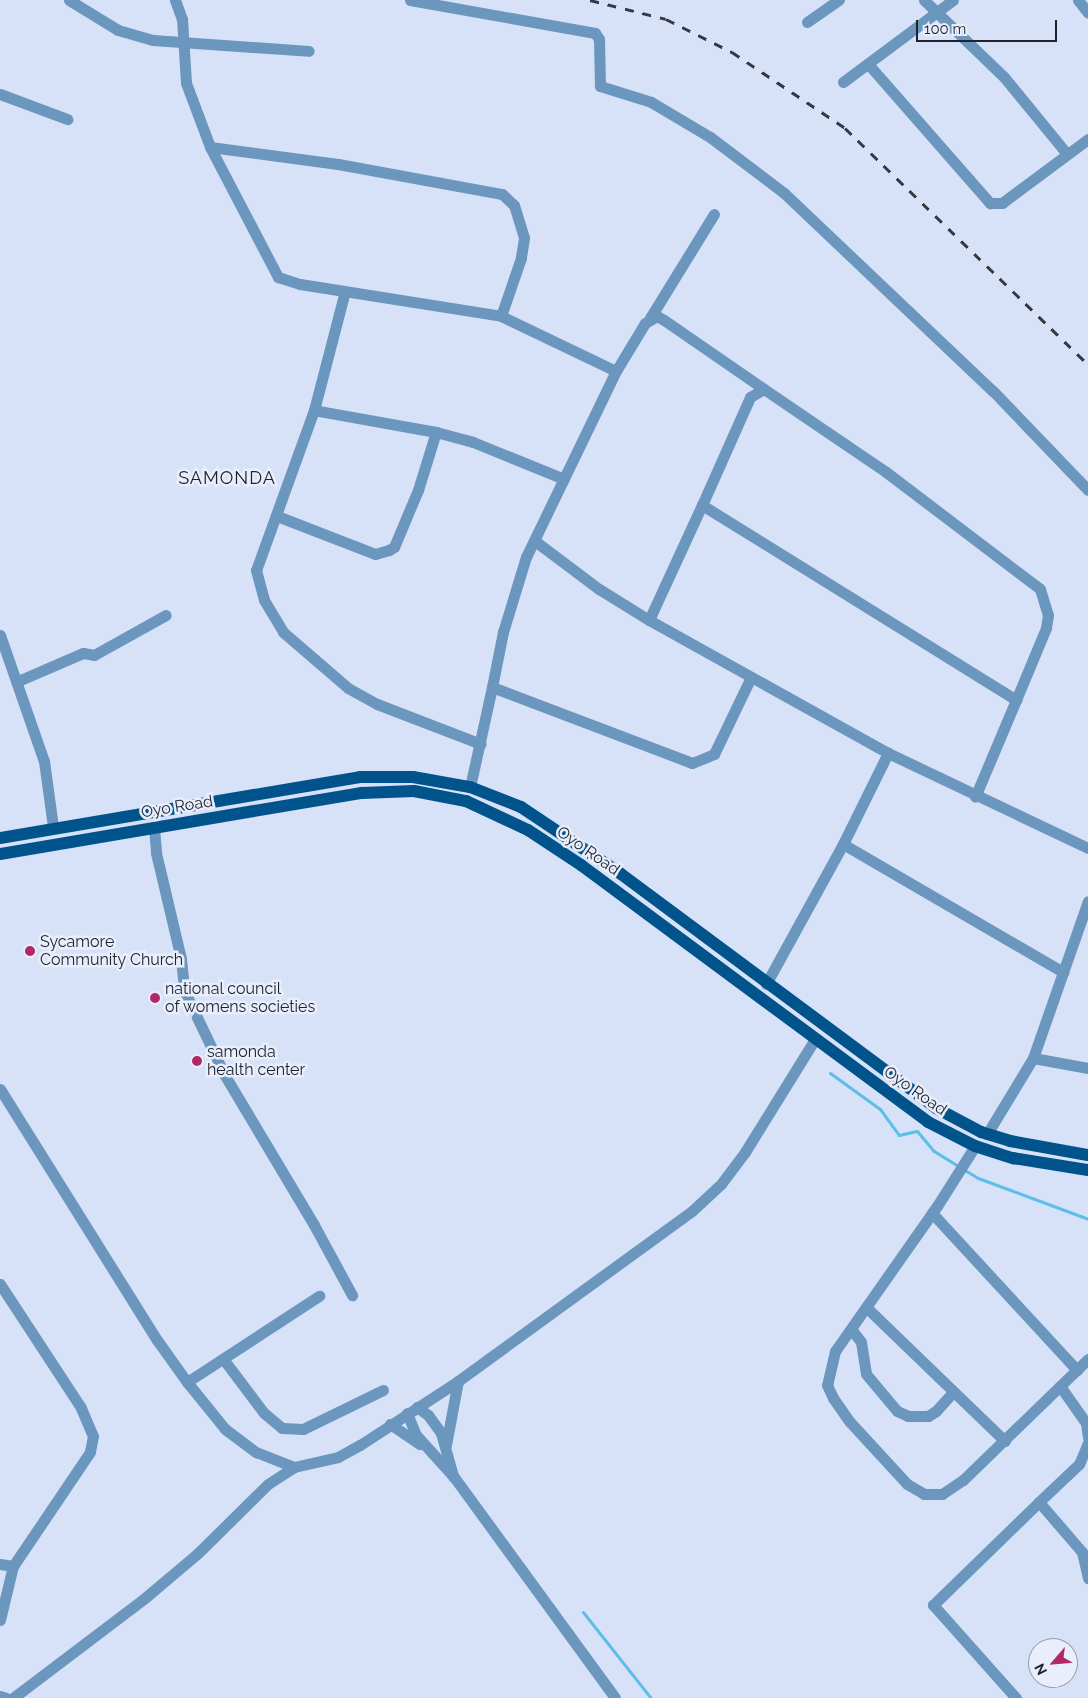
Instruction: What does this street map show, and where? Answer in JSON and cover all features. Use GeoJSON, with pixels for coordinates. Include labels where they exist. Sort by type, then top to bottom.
{"type":"FeatureCollection","features":[{"type":"Feature","properties":{"kind":"main road","name":"Oyo Road"},"geometry":{"type":"LineString","coordinates":[[0,838],[53,827],[360,777],[413,777],[470,787],[534,815],[620,874],[766,984],[936,1108],[987,1134],[1088,1155]]}},
{"type":"Feature","properties":{"kind":"main road","name":"Oyo Road"},"geometry":{"type":"LineString","coordinates":[[0,854],[362,793],[414,791],[466,801],[528,830],[581,865],[928,1122],[975,1146],[1013,1158],[1088,1170]]}},
{"type":"Feature","properties":{"kind":"street"},"geometry":{"type":"LineString","coordinates":[[69,0],[118,30],[153,40],[308,51]]}},
{"type":"Feature","properties":{"kind":"street"},"geometry":{"type":"LineString","coordinates":[[175,0],[182,19],[186,83],[210,147],[278,277],[501,316],[616,371]]}},
{"type":"Feature","properties":{"kind":"street"},"geometry":{"type":"LineString","coordinates":[[410,0],[595,33],[599,39],[600,86],[651,102],[710,137],[784,193],[993,391],[1088,490]]}},
{"type":"Feature","properties":{"kind":"street"},"geometry":{"type":"LineString","coordinates":[[807,22],[839,0]]}},
{"type":"Feature","properties":{"kind":"street"},"geometry":{"type":"LineString","coordinates":[[924,0],[934,13],[1004,78],[1067,154]]}},
{"type":"Feature","properties":{"kind":"street"},"geometry":{"type":"LineString","coordinates":[[843,82],[869,65],[953,0]]}},
{"type":"Feature","properties":{"kind":"street"},"geometry":{"type":"LineString","coordinates":[[1078,0],[1088,12]]}},
{"type":"Feature","properties":{"kind":"street"},"geometry":{"type":"LineString","coordinates":[[869,65],[990,203],[1002,203],[1088,139]]}},
{"type":"Feature","properties":{"kind":"street"},"geometry":{"type":"LineString","coordinates":[[0,94],[67,120]]}},
{"type":"Feature","properties":{"kind":"street"},"geometry":{"type":"LineString","coordinates":[[210,147],[338,164],[502,194],[514,205],[524,238],[521,258],[501,316]]}},
{"type":"Feature","properties":{"kind":"street"},"geometry":{"type":"LineString","coordinates":[[470,787],[519,575],[616,371],[714,214]]}},
{"type":"Feature","properties":{"kind":"street"},"geometry":{"type":"LineString","coordinates":[[344,290],[314,410],[256,570],[264,600],[283,632],[348,688],[377,704],[481,744]]}},
{"type":"Feature","properties":{"kind":"street"},"geometry":{"type":"LineString","coordinates":[[650,318],[664,320],[886,472],[1040,589],[1048,614],[1046,628],[975,797]]}},
{"type":"Feature","properties":{"kind":"street"},"geometry":{"type":"LineString","coordinates":[[649,620],[750,397],[764,389]]}},
{"type":"Feature","properties":{"kind":"street"},"geometry":{"type":"LineString","coordinates":[[314,410],[436,432],[473,442],[564,479]]}},
{"type":"Feature","properties":{"kind":"street"},"geometry":{"type":"LineString","coordinates":[[277,516],[375,554],[389,550],[394,547],[418,490],[436,432]]}},
{"type":"Feature","properties":{"kind":"street"},"geometry":{"type":"LineString","coordinates":[[702,505],[1016,700]]}},
{"type":"Feature","properties":{"kind":"street"},"geometry":{"type":"LineString","coordinates":[[535,541],[599,589],[649,620],[751,677],[888,753],[975,797],[1088,848]]}},
{"type":"Feature","properties":{"kind":"street"},"geometry":{"type":"LineString","coordinates":[[18,681],[83,654],[94,655],[166,615]]}},
{"type":"Feature","properties":{"kind":"street"},"geometry":{"type":"LineString","coordinates":[[0,635],[18,681],[44,761],[53,827]]}},
{"type":"Feature","properties":{"kind":"street"},"geometry":{"type":"LineString","coordinates":[[492,687],[692,763],[714,754],[751,677]]}},
{"type":"Feature","properties":{"kind":"street"},"geometry":{"type":"LineString","coordinates":[[766,984],[843,844],[888,753]]}},
{"type":"Feature","properties":{"kind":"street"},"geometry":{"type":"LineString","coordinates":[[154,828],[156,853],[181,959],[184,990],[224,1074],[314,1225],[352,1295]]}},
{"type":"Feature","properties":{"kind":"street"},"geometry":{"type":"LineString","coordinates":[[843,844],[1063,972]]}},
{"type":"Feature","properties":{"kind":"street"},"geometry":{"type":"LineString","coordinates":[[987,1134],[1033,1058],[1088,901]]}},
{"type":"Feature","properties":{"kind":"street"},"geometry":{"type":"LineString","coordinates":[[13,1698],[146,1597],[198,1553],[268,1484],[294,1467],[338,1457],[458,1381],[692,1211],[721,1184],[745,1152],[815,1039]]}},
{"type":"Feature","properties":{"kind":"street"},"geometry":{"type":"LineString","coordinates":[[1033,1058],[1088,1068]]}},
{"type":"Feature","properties":{"kind":"street"},"geometry":{"type":"LineString","coordinates":[[0,1088],[157,1340],[187,1382],[225,1430],[256,1452],[294,1467]]}},
{"type":"Feature","properties":{"kind":"street"},"geometry":{"type":"LineString","coordinates":[[975,1146],[932,1213],[866,1307],[831,1361],[827,1385],[850,1422],[907,1484],[924,1494],[942,1494],[963,1480],[1088,1359]]}},
{"type":"Feature","properties":{"kind":"street"},"geometry":{"type":"LineString","coordinates":[[932,1213],[1077,1370]]}},
{"type":"Feature","properties":{"kind":"street"},"geometry":{"type":"LineString","coordinates":[[0,1284],[81,1408],[93,1436],[90,1452],[13,1566],[0,1620]]}},
{"type":"Feature","properties":{"kind":"street"},"geometry":{"type":"LineString","coordinates":[[187,1382],[224,1360],[319,1296]]}},
{"type":"Feature","properties":{"kind":"street"},"geometry":{"type":"LineString","coordinates":[[866,1307],[1005,1441]]}},
{"type":"Feature","properties":{"kind":"street"},"geometry":{"type":"LineString","coordinates":[[851,1329],[861,1342],[866,1374],[897,1411],[908,1416],[928,1416],[943,1405],[953,1392]]}},
{"type":"Feature","properties":{"kind":"street"},"geometry":{"type":"LineString","coordinates":[[224,1360],[264,1413],[288,1429],[303,1429],[383,1390]]}},
{"type":"Feature","properties":{"kind":"street"},"geometry":{"type":"LineString","coordinates":[[446,1445],[458,1381]]}},
{"type":"Feature","properties":{"kind":"street"},"geometry":{"type":"LineString","coordinates":[[1060,1386],[1086,1423],[1088,1437]]}},
{"type":"Feature","properties":{"kind":"street"},"geometry":{"type":"LineString","coordinates":[[412,1410],[428,1414],[446,1445],[454,1477]]}},
{"type":"Feature","properties":{"kind":"street"},"geometry":{"type":"LineString","coordinates":[[412,1410],[410,1426],[454,1477],[615,1698]]}},
{"type":"Feature","properties":{"kind":"street"},"geometry":{"type":"LineString","coordinates":[[390,1424],[428,1449]]}},
{"type":"Feature","properties":{"kind":"street"},"geometry":{"type":"LineString","coordinates":[[1016,1698],[933,1605],[1079,1464],[1088,1443]]}},
{"type":"Feature","properties":{"kind":"street"},"geometry":{"type":"LineString","coordinates":[[1039,1502],[1082,1552],[1088,1578]]}},
{"type":"Feature","properties":{"kind":"street"},"geometry":{"type":"LineString","coordinates":[[0,1564],[13,1566]]}},
{"type":"Feature","properties":{"kind":"street"},"geometry":{"type":"LineString","coordinates":[[0,1696],[6,1698]]}},
{"type":"Feature","properties":{"kind":"waterway"},"geometry":{"type":"LineString","coordinates":[[830,1073],[880,1109],[899,1135],[917,1131],[934,1151],[958,1166]]}},
{"type":"Feature","properties":{"kind":"waterway"},"geometry":{"type":"LineString","coordinates":[[963,1169],[978,1178],[1088,1219]]}},
{"type":"Feature","properties":{"kind":"waterway"},"geometry":{"type":"LineString","coordinates":[[583,1612],[651,1698]]}},
{"type":"Feature","properties":{"kind":"railway"},"geometry":{"type":"LineString","coordinates":[[590,0],[666,19],[732,52],[845,128],[1088,364]]}},
{"type":"Feature","properties":{"kind":"place","name":"Sycamore Community Church"},"geometry":{"type":"Point","coordinates":[30,951]}},
{"type":"Feature","properties":{"kind":"place","name":"national council of womens societies"},"geometry":{"type":"Point","coordinates":[155,998]}},
{"type":"Feature","properties":{"kind":"place","name":"samonda health center"},"geometry":{"type":"Point","coordinates":[197,1061]}},
{"type":"Feature","properties":{"kind":"district","name":"SAMONDA"},"geometry":{"type":"Point","coordinates":[227,478]}}]}
